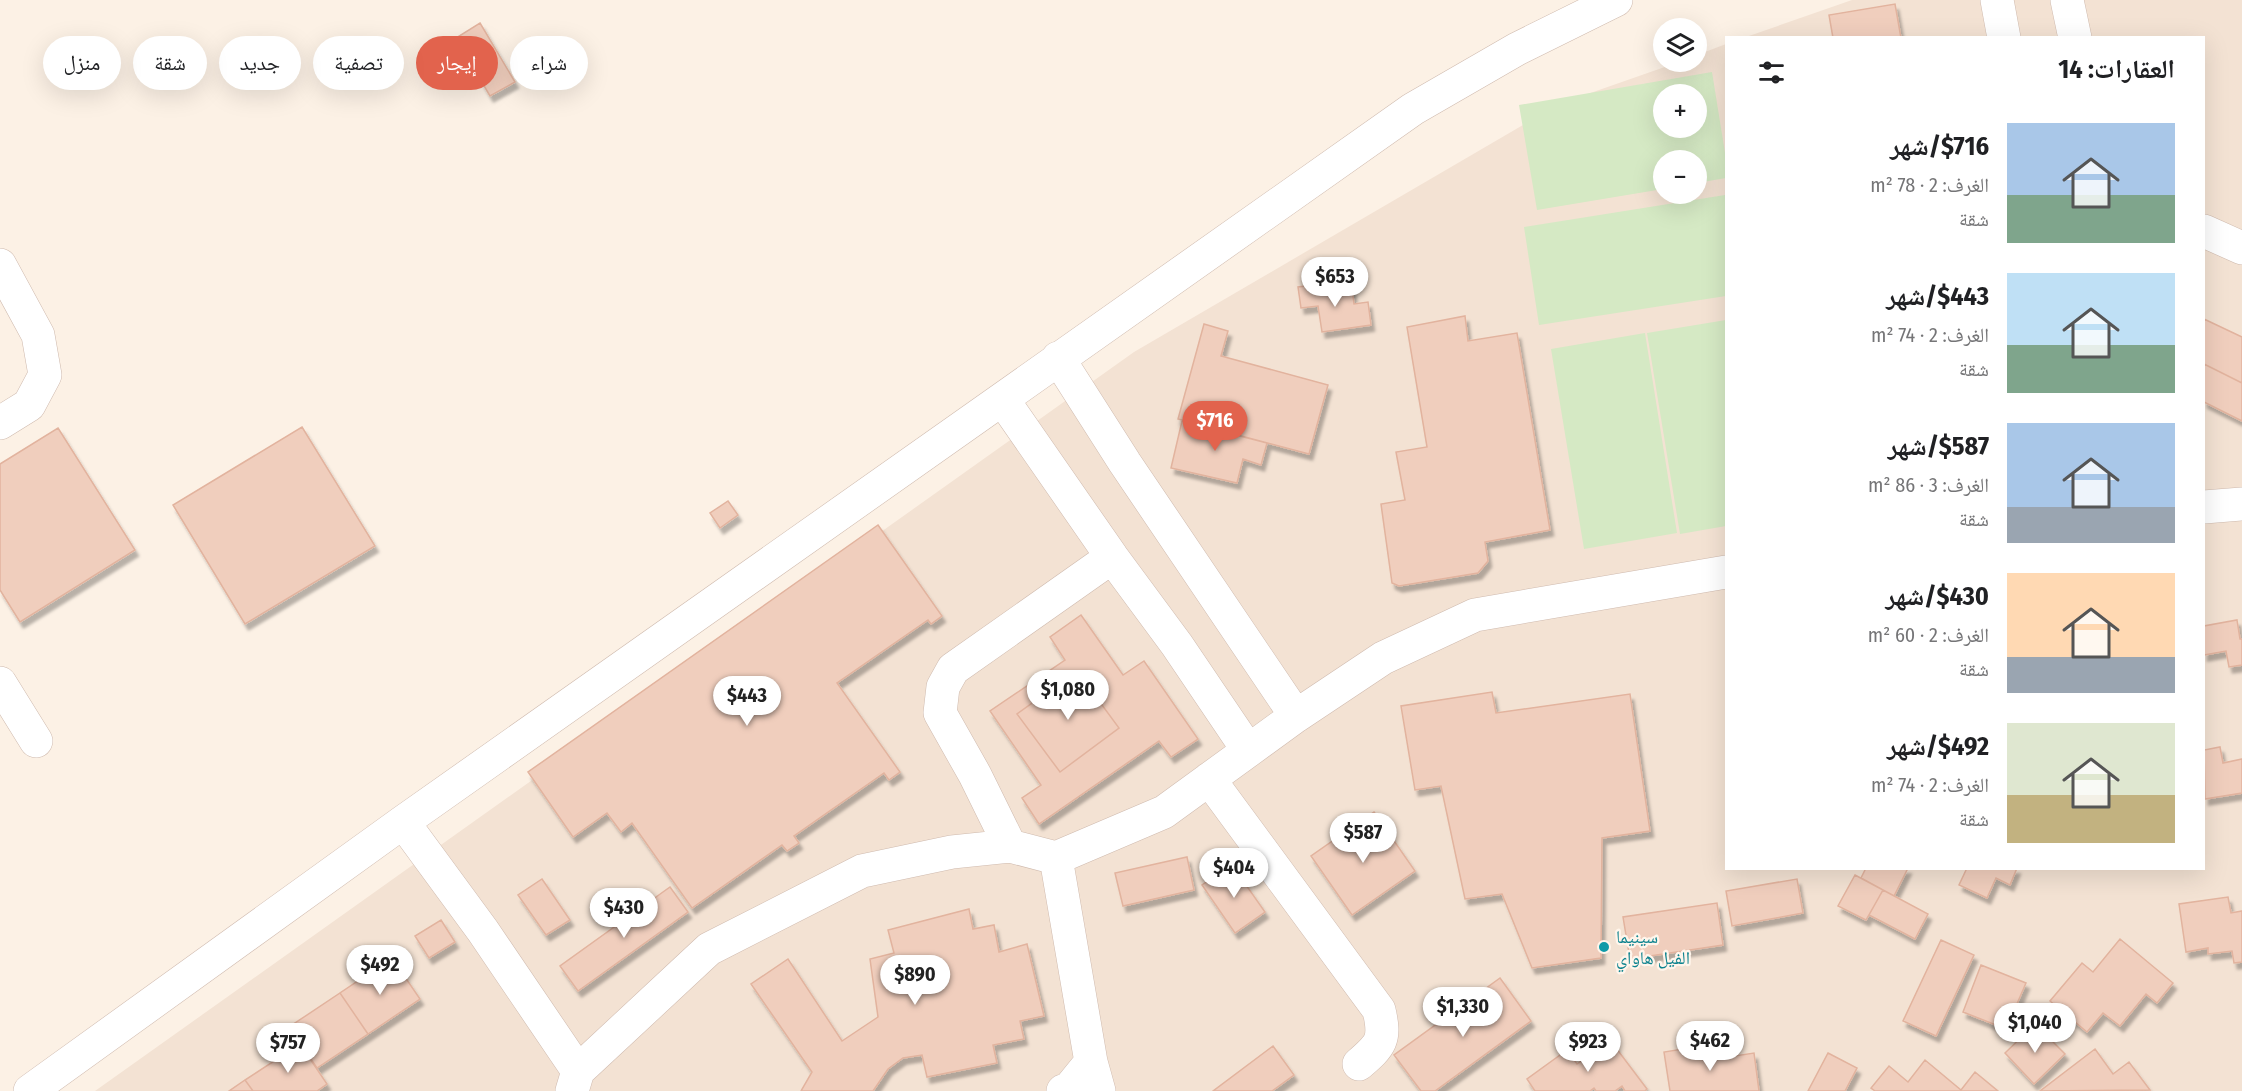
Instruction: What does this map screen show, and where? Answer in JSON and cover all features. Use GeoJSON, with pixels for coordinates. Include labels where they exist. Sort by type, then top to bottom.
{"type":"FeatureCollection","features":[{"type":"Feature","properties":{"kind":"street"},"geometry":{"type":"LineString","coordinates":[[30,1091],[403,822],[1413,109],[1517,49],[1616,0]]}},
{"type":"Feature","properties":{"kind":"street"},"geometry":{"type":"LineString","coordinates":[[1996,0],[2004,36]]}},
{"type":"Feature","properties":{"kind":"street"},"geometry":{"type":"LineString","coordinates":[[2067,0],[2075,36]]}},
{"type":"Feature","properties":{"kind":"street"},"geometry":{"type":"LineString","coordinates":[[2205,231],[2242,248]]}},
{"type":"Feature","properties":{"kind":"street"},"geometry":{"type":"LineString","coordinates":[[0,265],[38,335],[45,375],[29,405],[0,423]]}},
{"type":"Feature","properties":{"kind":"street"},"geometry":{"type":"LineString","coordinates":[[1058,358],[1125,463],[1296,716]]}},
{"type":"Feature","properties":{"kind":"street"},"geometry":{"type":"LineString","coordinates":[[1003,400],[1112,557],[1177,645],[1248,750]]}},
{"type":"Feature","properties":{"kind":"street"},"geometry":{"type":"LineString","coordinates":[[2205,507],[2242,504]]}},
{"type":"Feature","properties":{"kind":"street"},"geometry":{"type":"LineString","coordinates":[[1010,846],[975,775],[940,713],[943,687],[953,669],[1112,557]]}},
{"type":"Feature","properties":{"kind":"street"},"geometry":{"type":"LineString","coordinates":[[403,822],[483,931],[575,1081],[709,949],[862,871],[952,852],[1010,846],[1056,858],[1164,812],[1296,716],[1383,658],[1475,615],[1725,572]]}},
{"type":"Feature","properties":{"kind":"street"},"geometry":{"type":"LineString","coordinates":[[0,683],[36,741]]}},
{"type":"Feature","properties":{"kind":"street"},"geometry":{"type":"LineString","coordinates":[[1209,779],[1378,1010],[1383,1028],[1379,1046],[1359,1064]]}},
{"type":"Feature","properties":{"kind":"street"},"geometry":{"type":"LineString","coordinates":[[1056,858],[1095,1077],[1064,1091]]}},
{"type":"Feature","properties":{"kind":"shaded area"},"geometry":{"type":"Polygon","coordinates":[[[1852,0],[2242,0],[2242,1091],[95,1091],[1134,352],[1559,104],[1653,71],[1707,72],[1707,51],[1725,44],[1725,870],[2205,870],[2205,36],[1749,36],[1852,0]]]}},
{"type":"Feature","properties":{"kind":"green space"},"geometry":{"type":"Polygon","coordinates":[[[1712,72],[1725,153],[1725,178],[1707,181],[1707,150],[1653,150],[1653,191],[1537,210],[1519,105],[1712,72]]]}},
{"type":"Feature","properties":{"kind":"green space"},"geometry":{"type":"Polygon","coordinates":[[[1725,195],[1725,296],[1539,325],[1524,227],[1668,204],[1707,204],[1707,198],[1725,195]]]}},
{"type":"Feature","properties":{"kind":"green space"},"geometry":{"type":"Polygon","coordinates":[[[1725,320],[1725,526],[1680,534],[1647,333],[1725,320]]]}},
{"type":"Feature","properties":{"kind":"green space"},"geometry":{"type":"Polygon","coordinates":[[[1645,333],[1677,533],[1584,549],[1551,349],[1645,333]]]}},
{"type":"Feature","properties":{"kind":"building"},"geometry":{"type":"Polygon","coordinates":[[[1895,4],[1901,36],[1833,36],[1829,15],[1895,4]]]}},
{"type":"Feature","properties":{"kind":"building"},"geometry":{"type":"Polygon","coordinates":[[[480,23],[488,36],[459,36],[480,23]]]}},
{"type":"Feature","properties":{"kind":"building"},"geometry":{"type":"Polygon","coordinates":[[[498,53],[510,74],[510,85],[490,96],[486,90],[498,90],[498,53]]]}},
{"type":"Feature","properties":{"kind":"building"},"geometry":{"type":"Polygon","coordinates":[[[1322,284],[1323,292],[1352,288],[1354,304],[1368,302],[1371,325],[1322,332],[1318,306],[1301,308],[1298,287],[1322,284]]]}},
{"type":"Feature","properties":{"kind":"building"},"geometry":{"type":"Polygon","coordinates":[[[1465,316],[1468,341],[1517,333],[1550,530],[1485,542],[1488,561],[1478,573],[1399,586],[1392,583],[1381,504],[1405,500],[1396,452],[1427,447],[1407,327],[1465,316]]]}},
{"type":"Feature","properties":{"kind":"building"},"geometry":{"type":"Polygon","coordinates":[[[2205,319],[2242,337],[2242,383],[2205,364],[2205,319]]]}},
{"type":"Feature","properties":{"kind":"building"},"geometry":{"type":"Polygon","coordinates":[[[1204,324],[1228,331],[1221,356],[1328,385],[1309,454],[1178,419],[1204,324]]]}},
{"type":"Feature","properties":{"kind":"building"},"geometry":{"type":"Polygon","coordinates":[[[2205,364],[2242,383],[2242,421],[2205,402],[2205,364]]]}},
{"type":"Feature","properties":{"kind":"building"},"geometry":{"type":"Polygon","coordinates":[[[1182,421],[1267,443],[1261,465],[1243,459],[1237,483],[1171,468],[1182,421]]]}},
{"type":"Feature","properties":{"kind":"building"},"geometry":{"type":"Polygon","coordinates":[[[302,427],[375,546],[245,624],[173,505],[302,427]]]}},
{"type":"Feature","properties":{"kind":"building"},"geometry":{"type":"Polygon","coordinates":[[[58,428],[135,550],[20,622],[0,590],[0,464],[58,428]]]}},
{"type":"Feature","properties":{"kind":"building"},"geometry":{"type":"Polygon","coordinates":[[[728,501],[738,515],[720,528],[710,513],[728,501]]]}},
{"type":"Feature","properties":{"kind":"building"},"geometry":{"type":"Polygon","coordinates":[[[878,525],[942,616],[931,624],[928,620],[837,683],[900,772],[889,780],[884,773],[794,836],[799,843],[787,851],[782,845],[692,908],[632,823],[621,832],[607,813],[573,837],[528,772],[878,525]]]}},
{"type":"Feature","properties":{"kind":"building"},"geometry":{"type":"Polygon","coordinates":[[[1081,615],[1123,675],[1144,661],[1198,739],[1171,757],[1159,741],[1039,824],[1022,798],[1041,785],[990,711],[1065,660],[1050,637],[1081,615]]]}},
{"type":"Feature","properties":{"kind":"building"},"geometry":{"type":"Polygon","coordinates":[[[2237,620],[2240,639],[2242,639],[2242,665],[2229,667],[2226,651],[2205,655],[2205,626],[2237,620]]]}},
{"type":"Feature","properties":{"kind":"building"},"geometry":{"type":"Polygon","coordinates":[[[1077,671],[1119,728],[1060,772],[1017,714],[1077,671]]]}},
{"type":"Feature","properties":{"kind":"building"},"geometry":{"type":"Polygon","coordinates":[[[1492,692],[1496,713],[1630,694],[1650,831],[1602,838],[1601,958],[1532,968],[1502,894],[1465,899],[1441,786],[1415,790],[1401,706],[1492,692]]]}},
{"type":"Feature","properties":{"kind":"building"},"geometry":{"type":"Polygon","coordinates":[[[2220,747],[2223,763],[2242,759],[2242,793],[2205,799],[2205,750],[2220,747]]]}},
{"type":"Feature","properties":{"kind":"building"},"geometry":{"type":"Polygon","coordinates":[[[1374,812],[1415,871],[1352,915],[1311,856],[1374,812]]]}},
{"type":"Feature","properties":{"kind":"building"},"geometry":{"type":"Polygon","coordinates":[[[1187,857],[1194,890],[1123,906],[1115,873],[1187,857]]]}},
{"type":"Feature","properties":{"kind":"building"},"geometry":{"type":"Polygon","coordinates":[[[1232,865],[1265,912],[1235,933],[1202,885],[1232,865]]]}},
{"type":"Feature","properties":{"kind":"building"},"geometry":{"type":"Polygon","coordinates":[[[1865,870],[1907,870],[1894,896],[1861,878],[1865,870]]]}},
{"type":"Feature","properties":{"kind":"building"},"geometry":{"type":"Polygon","coordinates":[[[1966,870],[2016,870],[2010,885],[1996,878],[1987,898],[1959,885],[1966,870]]]}},
{"type":"Feature","properties":{"kind":"building"},"geometry":{"type":"Polygon","coordinates":[[[1855,875],[1883,890],[1866,920],[1838,906],[1855,875]]]}},
{"type":"Feature","properties":{"kind":"building"},"geometry":{"type":"Polygon","coordinates":[[[542,879],[570,920],[546,935],[518,895],[542,879]]]}},
{"type":"Feature","properties":{"kind":"building"},"geometry":{"type":"Polygon","coordinates":[[[1797,879],[1803,913],[1732,926],[1726,891],[1797,879]]]}},
{"type":"Feature","properties":{"kind":"building"},"geometry":{"type":"Polygon","coordinates":[[[670,887],[688,912],[578,991],[560,966],[670,887]]]}},
{"type":"Feature","properties":{"kind":"building"},"geometry":{"type":"Polygon","coordinates":[[[1883,890],[1928,914],[1915,939],[1869,915],[1883,890]]]}},
{"type":"Feature","properties":{"kind":"building"},"geometry":{"type":"Polygon","coordinates":[[[2228,897],[2231,913],[2242,911],[2242,962],[2234,963],[2232,951],[2208,954],[2208,948],[2186,952],[2179,904],[2228,897]]]}},
{"type":"Feature","properties":{"kind":"building"},"geometry":{"type":"Polygon","coordinates":[[[1717,903],[1723,945],[1630,959],[1623,917],[1717,903]]]}},
{"type":"Feature","properties":{"kind":"building"},"geometry":{"type":"Polygon","coordinates":[[[969,909],[973,929],[994,925],[999,952],[1027,944],[1044,1016],[1020,1021],[1024,1039],[993,1045],[997,1063],[927,1077],[922,1055],[903,1058],[888,1069],[873,1091],[801,1091],[812,1072],[751,984],[788,959],[842,1041],[878,1017],[870,959],[894,953],[888,930],[969,909]]]}},
{"type":"Feature","properties":{"kind":"building"},"geometry":{"type":"Polygon","coordinates":[[[441,920],[455,942],[429,958],[415,936],[441,920]]]}},
{"type":"Feature","properties":{"kind":"building"},"geometry":{"type":"Polygon","coordinates":[[[2120,939],[2173,983],[2157,1003],[2146,994],[2120,1026],[2103,1013],[2087,1032],[2050,1001],[2082,963],[2093,972],[2120,939]]]}},
{"type":"Feature","properties":{"kind":"building"},"geometry":{"type":"Polygon","coordinates":[[[1941,940],[1974,955],[1936,1036],[1903,1021],[1941,940]]]}},
{"type":"Feature","properties":{"kind":"building"},"geometry":{"type":"Polygon","coordinates":[[[392,958],[420,999],[368,1034],[340,993],[392,958]]]}},
{"type":"Feature","properties":{"kind":"building"},"geometry":{"type":"Polygon","coordinates":[[[1981,965],[2026,983],[2006,1029],[1963,1012],[1981,965]]]}},
{"type":"Feature","properties":{"kind":"building"},"geometry":{"type":"Polygon","coordinates":[[[1500,978],[1531,1021],[1435,1091],[1421,1091],[1394,1055],[1500,978]]]}},
{"type":"Feature","properties":{"kind":"building"},"geometry":{"type":"Polygon","coordinates":[[[340,993],[368,1034],[317,1068],[289,1027],[340,993]]]}},
{"type":"Feature","properties":{"kind":"building"},"geometry":{"type":"Polygon","coordinates":[[[2035,1024],[2065,1054],[2034,1084],[2005,1053],[2035,1024]]]}},
{"type":"Feature","properties":{"kind":"building"},"geometry":{"type":"Polygon","coordinates":[[[1610,1040],[1647,1089],[1645,1091],[1625,1091],[1622,1086],[1615,1091],[1596,1091],[1594,1088],[1590,1091],[1535,1091],[1527,1079],[1567,1050],[1577,1064],[1610,1040]]]}},
{"type":"Feature","properties":{"kind":"building"},"geometry":{"type":"Polygon","coordinates":[[[300,1044],[327,1084],[317,1091],[253,1091],[245,1080],[300,1044]]]}},
{"type":"Feature","properties":{"kind":"building"},"geometry":{"type":"Polygon","coordinates":[[[1707,1045],[1709,1060],[1754,1053],[1759,1091],[1670,1091],[1664,1052],[1707,1045]]]}},
{"type":"Feature","properties":{"kind":"building"},"geometry":{"type":"Polygon","coordinates":[[[1273,1046],[1294,1075],[1272,1091],[1213,1091],[1273,1046]]]}},
{"type":"Feature","properties":{"kind":"building"},"geometry":{"type":"Polygon","coordinates":[[[2095,1049],[2113,1074],[2129,1062],[2150,1090],[2040,1091],[2095,1049]]]}},
{"type":"Feature","properties":{"kind":"building"},"geometry":{"type":"Polygon","coordinates":[[[1828,1053],[1857,1068],[1845,1091],[1808,1091],[1828,1053]]]}},
{"type":"Feature","properties":{"kind":"building"},"geometry":{"type":"Polygon","coordinates":[[[1925,1060],[1961,1090],[1975,1072],[1998,1091],[1875,1091],[1871,1088],[1889,1066],[1908,1082],[1925,1060]]]}},
{"type":"Feature","properties":{"kind":"building"},"geometry":{"type":"Polygon","coordinates":[[[245,1080],[253,1091],[229,1091],[245,1080]]]}},
{"type":"Feature","properties":{"kind":"place","name":"سينيما الفيل هاواي"},"geometry":{"type":"Point","coordinates":[1604,947]}}]}
